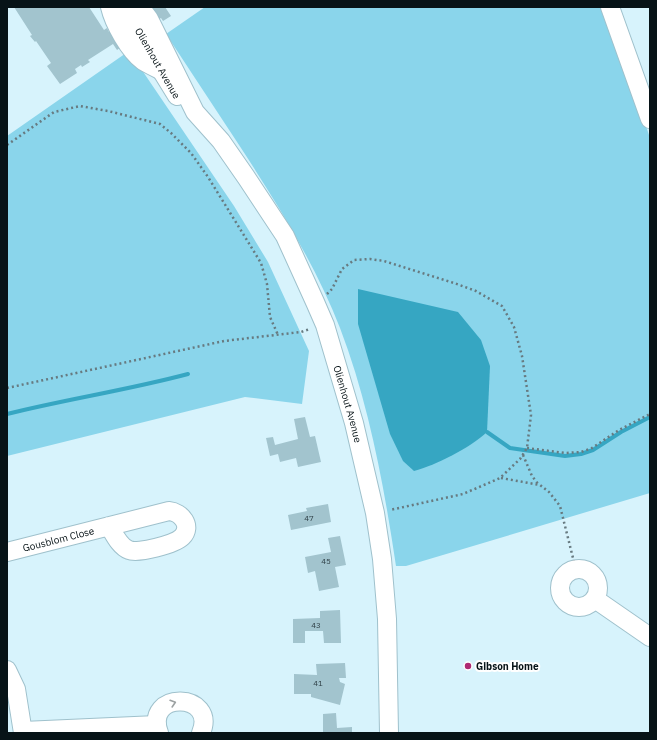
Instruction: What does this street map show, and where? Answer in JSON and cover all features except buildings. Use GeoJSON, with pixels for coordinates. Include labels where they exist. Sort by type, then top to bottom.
{"type":"FeatureCollection","features":[{"type":"Feature","properties":{"kind":"street"},"geometry":{"type":"LineString","coordinates":[[110,7],[112,16],[128,43],[143,60],[161,70]]}},
{"type":"Feature","properties":{"kind":"street","name":"Olienhout Avenue"},"geometry":{"type":"LineString","coordinates":[[127,7],[128,13],[187,93],[195,112]]}},
{"type":"Feature","properties":{"kind":"street","name":"Olienhout Avenue"},"geometry":{"type":"LineString","coordinates":[[140,7],[149,18],[161,70],[182,104],[195,112],[221,141],[284,236],[315,302],[335,355],[358,438],[375,513],[382,559],[387,619],[388,733]]}},
{"type":"Feature","properties":{"kind":"street"},"geometry":{"type":"LineString","coordinates":[[610,7],[650,119]]}},
{"type":"Feature","properties":{"kind":"street"},"geometry":{"type":"LineString","coordinates":[[128,43],[155,49]]}},
{"type":"Feature","properties":{"kind":"street","name":"Gousblom Close"},"geometry":{"type":"LineString","coordinates":[[7,552],[109,526]]}},
{"type":"Feature","properties":{"kind":"street"},"geometry":{"type":"LineString","coordinates":[[576,570],[582,570],[594,575],[598,587],[598,594],[595,599],[585,606],[579,607],[573,606],[563,599],[561,593],[562,581],[565,576],[576,570]]}},
{"type":"Feature","properties":{"kind":"street"},"geometry":{"type":"LineString","coordinates":[[595,599],[650,636]]}},
{"type":"Feature","properties":{"kind":"street"},"geometry":{"type":"LineString","coordinates":[[7,670],[16,689],[23,732],[158,729],[158,717],[161,710],[167,704],[182,700],[190,702],[202,713],[204,721],[202,733]]}},
{"type":"Feature","properties":{"kind":"path"},"geometry":{"type":"LineString","coordinates":[[7,145],[54,112],[80,106],[160,124],[171,132],[191,153],[216,189],[261,263],[267,284],[270,317],[278,335]]}},
{"type":"Feature","properties":{"kind":"path"},"geometry":{"type":"LineString","coordinates":[[323,296],[332,289],[342,269],[354,260],[370,259],[384,261],[476,291],[502,306],[514,326],[526,376],[531,415],[528,448],[514,466],[500,478],[463,494],[385,511]]}},
{"type":"Feature","properties":{"kind":"path"},"geometry":{"type":"LineString","coordinates":[[7,388],[224,341],[301,332],[314,328]]}},
{"type":"Feature","properties":{"kind":"path"},"geometry":{"type":"LineString","coordinates":[[528,448],[565,453],[580,452],[592,448],[619,430],[650,414]]}},
{"type":"Feature","properties":{"kind":"path"},"geometry":{"type":"LineString","coordinates":[[523,455],[532,476],[549,492],[560,506],[576,570]]}},
{"type":"Feature","properties":{"kind":"path"},"geometry":{"type":"LineString","coordinates":[[500,478],[540,485]]}},
{"type":"Feature","properties":{"kind":"shaded area"},"geometry":{"type":"Polygon","coordinates":[[[205,7],[606,7],[650,138],[650,493],[406,566],[396,566],[381,476],[367,416],[350,357],[330,304],[295,235],[269,191],[166,34],[205,7]]]}},
{"type":"Feature","properties":{"kind":"shaded area"},"geometry":{"type":"Polygon","coordinates":[[[129,51],[234,206],[268,262],[309,351],[302,404],[245,397],[7,456],[7,136],[129,51]]]}},
{"type":"Feature","properties":{"kind":"shaded area"},"geometry":{"type":"Polygon","coordinates":[[[358,289],[458,312],[481,340],[490,366],[487,432],[462,450],[423,468],[414,471],[403,461],[390,434],[358,324],[358,289]]]}},
{"type":"Feature","properties":{"kind":"waterway"},"geometry":{"type":"LineString","coordinates":[[7,414],[188,374]]}},
{"type":"Feature","properties":{"kind":"waterway"},"geometry":{"type":"LineString","coordinates":[[487,432],[510,448],[565,456],[581,454],[593,450],[621,432],[650,417]]}},
{"type":"Feature","properties":{"kind":"place","name":"Gibson Home"},"geometry":{"type":"Point","coordinates":[468,666]}}]}
